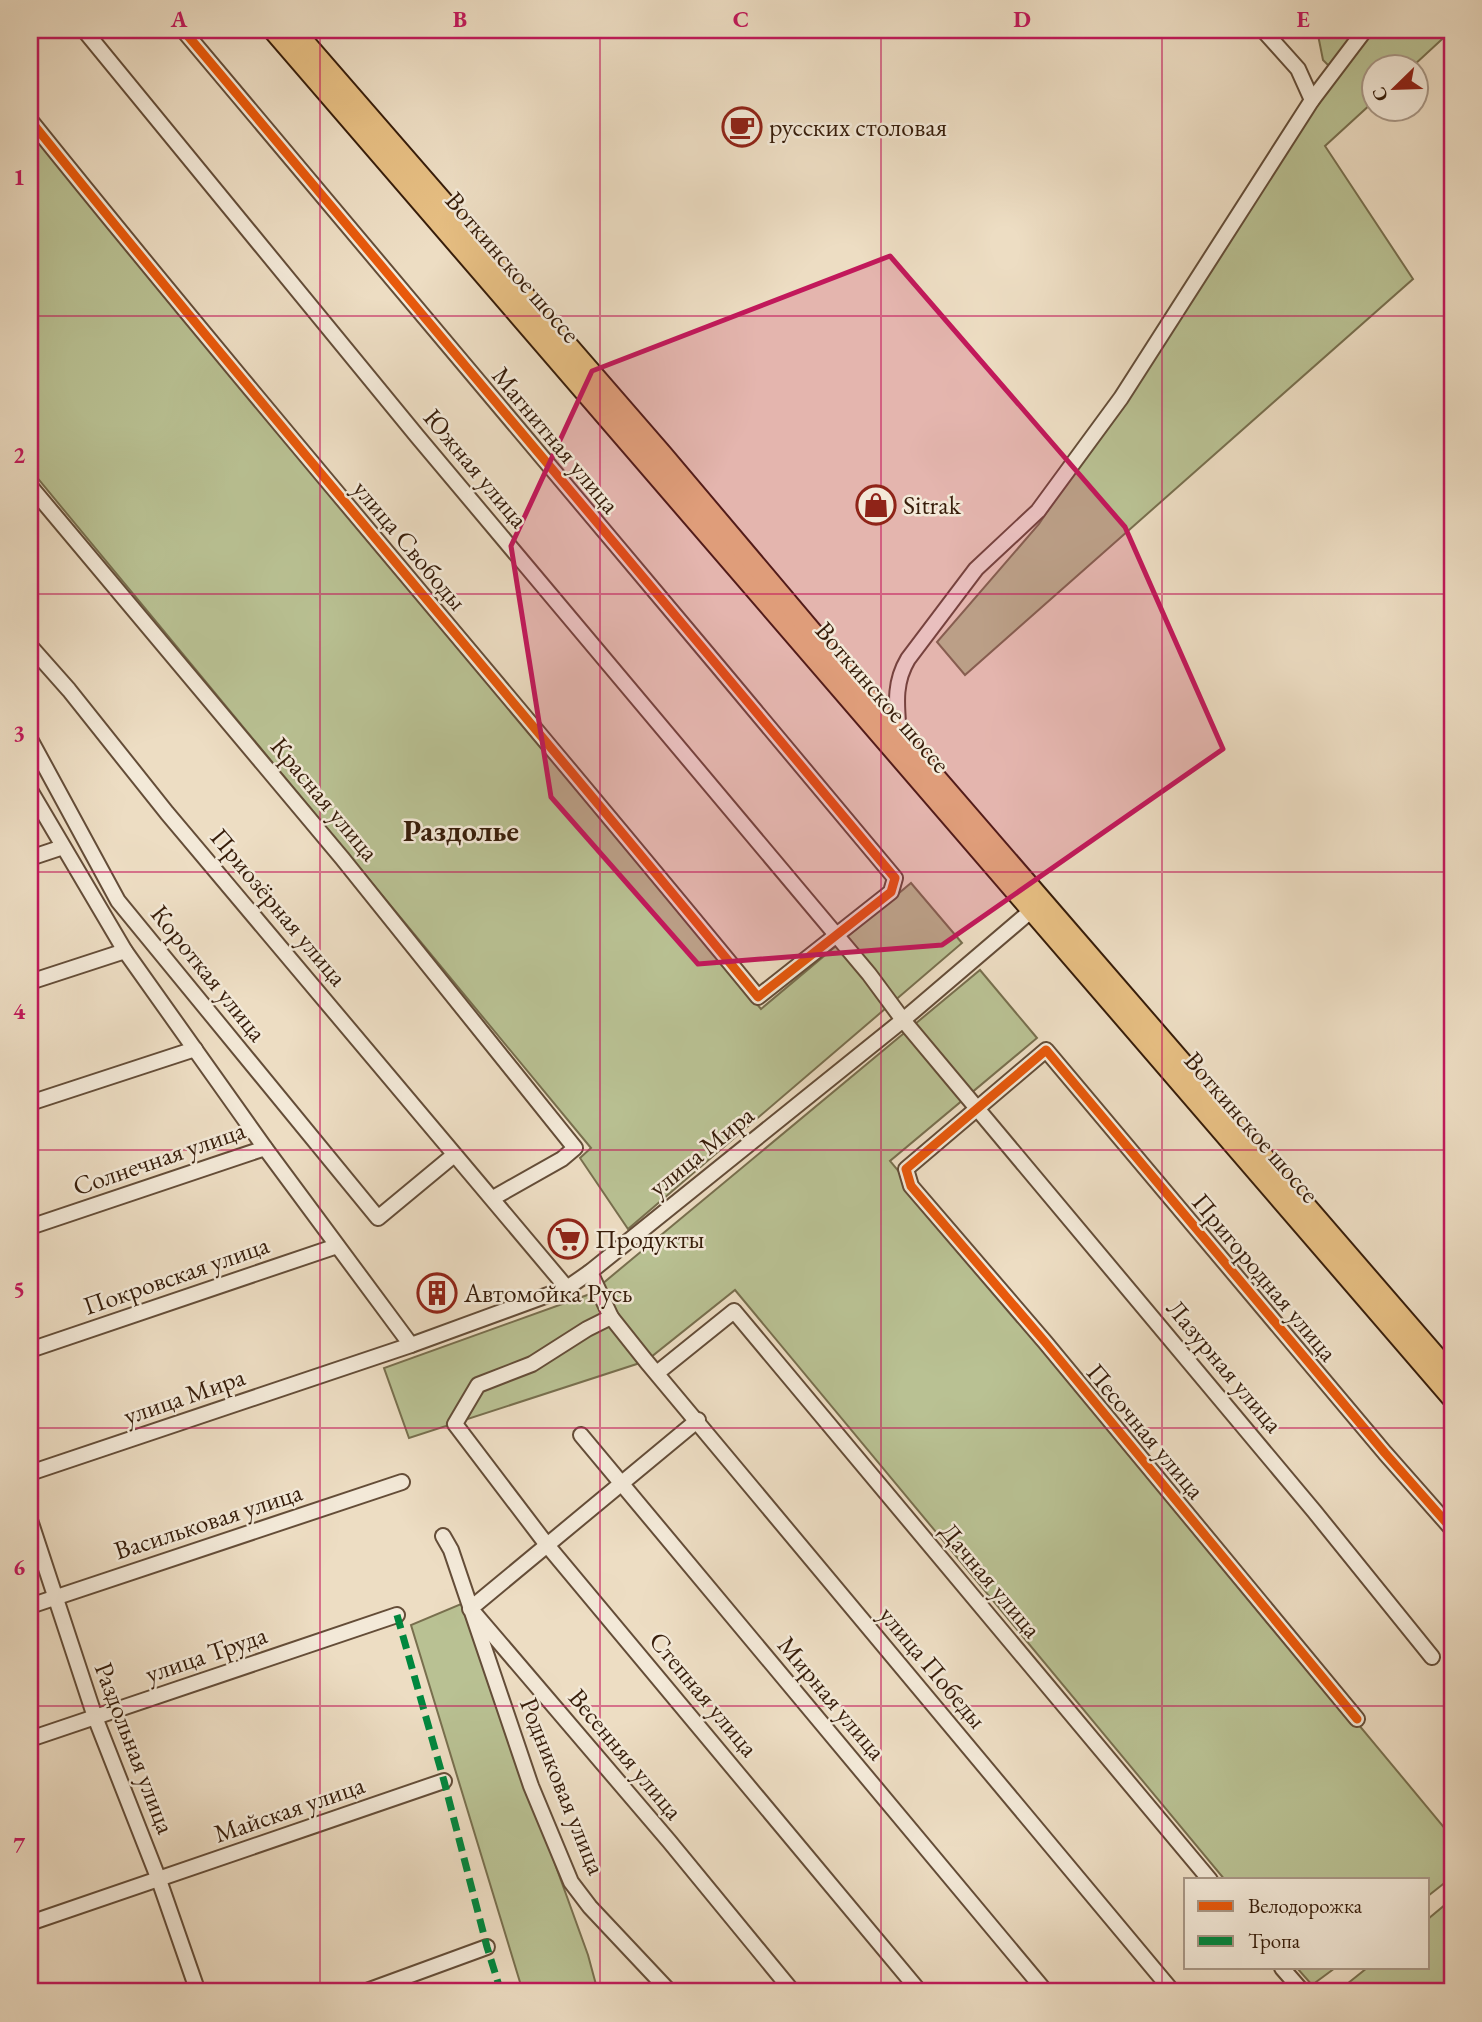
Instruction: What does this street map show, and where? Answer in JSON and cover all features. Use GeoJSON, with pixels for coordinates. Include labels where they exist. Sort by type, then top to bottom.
{"type":"FeatureCollection","features":[{"type":"Feature","properties":{"kind":"main road","name":"Воткинское шоссе"},"geometry":{"type":"LineString","coordinates":[[273,30],[1037,905],[1452,1375]]}},
{"type":"Feature","properties":{"kind":"main road","name":"Воткинское шоссе"},"geometry":{"type":"LineString","coordinates":[[293,30],[663,454],[899,735],[1037,905],[1452,1398]]}},
{"type":"Feature","properties":{"kind":"street","name":"Южная улица"},"geometry":{"type":"LineString","coordinates":[[84,30],[417,436],[834,936],[869,974],[903,1020]]}},
{"type":"Feature","properties":{"kind":"street","name":"Магнитная улица"},"geometry":{"type":"LineString","coordinates":[[183,30],[485,386],[666,607],[895,878],[891,892],[834,936]]}},
{"type":"Feature","properties":{"kind":"street"},"geometry":{"type":"LineString","coordinates":[[1264,30],[1298,69],[1312,100]]}},
{"type":"Feature","properties":{"kind":"street"},"geometry":{"type":"LineString","coordinates":[[899,735],[896,694],[900,673],[908,659],[976,569],[1038,511],[1121,398],[1312,100],[1365,30]]}},
{"type":"Feature","properties":{"kind":"street","name":"улица Свободы"},"geometry":{"type":"LineString","coordinates":[[30,120],[147,265],[758,996],[834,936]]}},
{"type":"Feature","properties":{"kind":"street","name":"Красная улица"},"geometry":{"type":"LineString","coordinates":[[30,486],[342,858],[575,1148],[562,1159],[493,1198]]}},
{"type":"Feature","properties":{"kind":"street","name":"Приозёрная улица"},"geometry":{"type":"LineString","coordinates":[[30,646],[567,1288]]}},
{"type":"Feature","properties":{"kind":"street","name":"Короткая улица"},"geometry":{"type":"LineString","coordinates":[[30,739],[118,901],[377,1218],[454,1155]]}},
{"type":"Feature","properties":{"kind":"street"},"geometry":{"type":"LineString","coordinates":[[30,790],[125,951],[411,1345]]}},
{"type":"Feature","properties":{"kind":"street"},"geometry":{"type":"LineString","coordinates":[[30,858],[64,847]]}},
{"type":"Feature","properties":{"kind":"street","name":"улица Мира"},"geometry":{"type":"LineString","coordinates":[[30,1473],[411,1345],[567,1288],[903,1020],[1037,905]]}},
{"type":"Feature","properties":{"kind":"street"},"geometry":{"type":"LineString","coordinates":[[30,982],[125,951]]}},
{"type":"Feature","properties":{"kind":"street","name":"Лазурная улица"},"geometry":{"type":"LineString","coordinates":[[903,1020],[1314,1511],[1432,1657]]}},
{"type":"Feature","properties":{"kind":"street"},"geometry":{"type":"LineString","coordinates":[[30,1103],[195,1049]]}},
{"type":"Feature","properties":{"kind":"street","name":"Пригородная улица"},"geometry":{"type":"LineString","coordinates":[[978,1109],[1046,1050],[1452,1530]]}},
{"type":"Feature","properties":{"kind":"street","name":"Песочная улица"},"geometry":{"type":"LineString","coordinates":[[978,1109],[906,1169],[911,1186],[1045,1342],[1357,1719]]}},
{"type":"Feature","properties":{"kind":"street","name":"Солнечная улица"},"geometry":{"type":"LineString","coordinates":[[30,1227],[265,1147]]}},
{"type":"Feature","properties":{"kind":"street","name":"Покровская улица"},"geometry":{"type":"LineString","coordinates":[[30,1350],[337,1246]]}},
{"type":"Feature","properties":{"kind":"street","name":"улица Победы"},"geometry":{"type":"LineString","coordinates":[[590,1272],[611,1317],[891,1657],[1173,1992]]}},
{"type":"Feature","properties":{"kind":"street","name":"Дачная улица"},"geometry":{"type":"LineString","coordinates":[[657,1373],[734,1311],[1208,1878]]}},
{"type":"Feature","properties":{"kind":"street","name":"Степная улица"},"geometry":{"type":"LineString","coordinates":[[611,1317],[532,1364],[478,1385],[455,1424],[547,1545],[920,1992]]}},
{"type":"Feature","properties":{"kind":"street"},"geometry":{"type":"LineString","coordinates":[[470,1609],[698,1420]]}},
{"type":"Feature","properties":{"kind":"street","name":"Мирная улица"},"geometry":{"type":"LineString","coordinates":[[581,1436],[1046,1992]]}},
{"type":"Feature","properties":{"kind":"street","name":"Васильковая улица"},"geometry":{"type":"LineString","coordinates":[[30,1606],[402,1482]]}},
{"type":"Feature","properties":{"kind":"street","name":"Раздольная улица"},"geometry":{"type":"LineString","coordinates":[[30,1520],[95,1717],[159,1880],[198,1992]]}},
{"type":"Feature","properties":{"kind":"street","name":"Весенняя улица"},"geometry":{"type":"LineString","coordinates":[[443,1536],[470,1609],[660,1830],[793,1992]]}},
{"type":"Feature","properties":{"kind":"street","name":"Родниковая улица"},"geometry":{"type":"LineString","coordinates":[[470,1609],[531,1786],[571,1882],[590,1907],[670,1992]]}},
{"type":"Feature","properties":{"kind":"street","name":"улица Труда"},"geometry":{"type":"LineString","coordinates":[[30,1739],[397,1615]]}},
{"type":"Feature","properties":{"kind":"street","name":"Майская улица"},"geometry":{"type":"LineString","coordinates":[[30,1923],[444,1782]]}},
{"type":"Feature","properties":{"kind":"street"},"geometry":{"type":"LineString","coordinates":[[364,1992],[487,1947]]}},
{"type":"Feature","properties":{"kind":"street"},"geometry":{"type":"LineString","coordinates":[[1283,1969],[1302,1991]]}},
{"type":"Feature","properties":{"kind":"highlighted area"},"geometry":{"type":"Polygon","coordinates":[[[890,256],[1125,527],[1223,749],[942,945],[698,964],[551,797],[511,546],[592,371],[890,256]]]}},
{"type":"Feature","properties":{"kind":"green space"},"geometry":{"type":"Polygon","coordinates":[[[1317,30],[1452,30],[1428,52],[1360,52],[1360,114],[1325,146],[1413,279],[965,675],[937,642],[1039,524],[1306,117],[1337,74],[1323,60],[1317,30]]]}},
{"type":"Feature","properties":{"kind":"green space"},"geometry":{"type":"Polygon","coordinates":[[[30,132],[761,1009],[911,883],[962,943],[628,1229],[580,1158],[591,1148],[30,469],[30,132]]]}},
{"type":"Feature","properties":{"kind":"green space"},"geometry":{"type":"Polygon","coordinates":[[[980,970],[1037,1038],[890,1161],[1452,1837],[1452,1877],[1430,1894],[1430,1878],[1223,1878],[735,1290],[646,1361],[409,1438],[384,1368],[590,1294],[980,970]]]}},
{"type":"Feature","properties":{"kind":"green space"},"geometry":{"type":"Polygon","coordinates":[[[461,1604],[588,1955],[598,1992],[523,1992],[411,1625],[461,1604]]]}},
{"type":"Feature","properties":{"kind":"green space"},"geometry":{"type":"Polygon","coordinates":[[[1452,1899],[1452,1992],[1337,1992],[1366,1969],[1430,1969],[1430,1917],[1452,1899]]]}},
{"type":"Feature","properties":{"kind":"green space"},"geometry":{"type":"Polygon","coordinates":[[[1298,1969],[1334,1969],[1312,1985],[1298,1969]]]}},
{"type":"Feature","properties":{"kind":"marked path"},"geometry":{"type":"LineString","coordinates":[[397,1615],[501,1992]]}},
{"type":"Feature","properties":{"kind":"cycle path"},"geometry":{"type":"LineString","coordinates":[[30,120],[210,341],[758,997],[891,892],[895,878],[183,30]]}},
{"type":"Feature","properties":{"kind":"cycle path"},"geometry":{"type":"LineString","coordinates":[[1357,1719],[1045,1342],[911,1186],[906,1169],[1046,1050],[1452,1529]]}},
{"type":"Feature","properties":{"kind":"place","name":"русских столовая"},"geometry":{"type":"Point","coordinates":[742,127]}},
{"type":"Feature","properties":{"kind":"place","name":"Sitrak"},"geometry":{"type":"Point","coordinates":[876,505]}},
{"type":"Feature","properties":{"kind":"place","name":"Продукты"},"geometry":{"type":"Point","coordinates":[568,1239]}},
{"type":"Feature","properties":{"kind":"place","name":"Автомойка Русь"},"geometry":{"type":"Point","coordinates":[437,1293]}},
{"type":"Feature","properties":{"kind":"district","name":"Раздолье"},"geometry":{"type":"Point","coordinates":[461,830]}}]}
